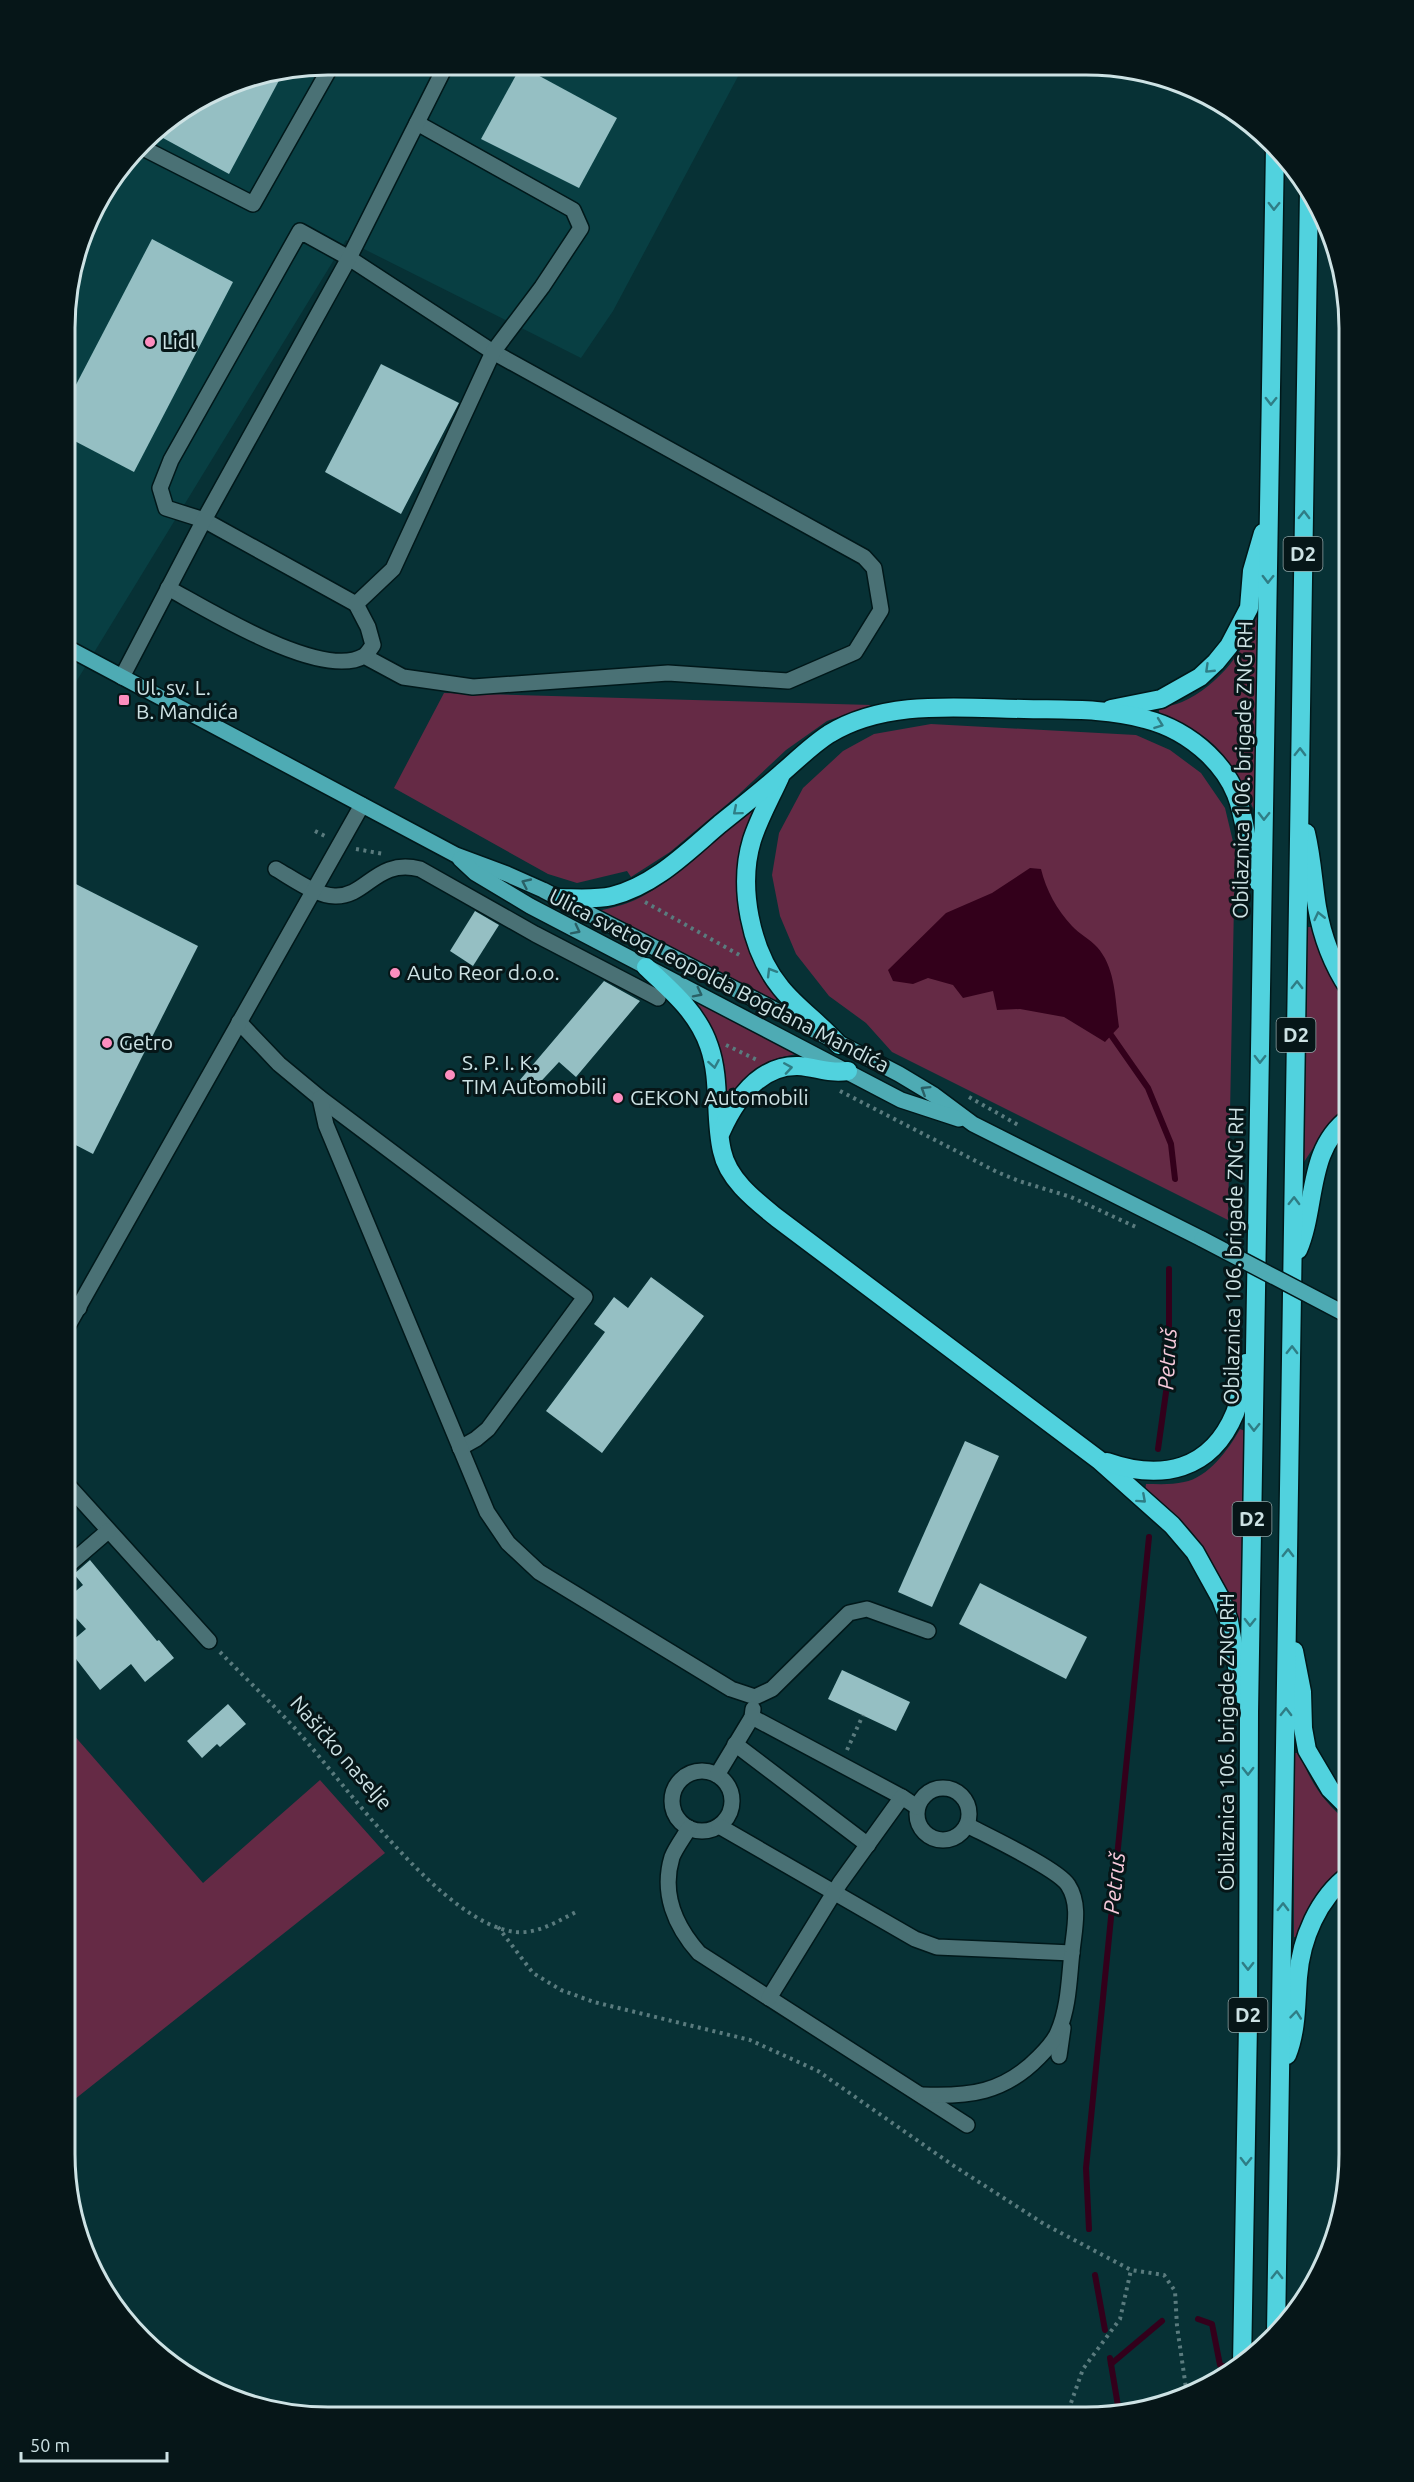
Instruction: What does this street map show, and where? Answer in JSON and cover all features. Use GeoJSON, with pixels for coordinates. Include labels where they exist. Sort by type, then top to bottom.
{"type":"FeatureCollection","features":[{"type":"Feature","properties":{"kind":"highway","name":"Obilaznica 106. brigade ZNG RH"},"geometry":{"type":"LineString","coordinates":[[1242,2353],[1248,2024],[1249,1712],[1275,160]]}},
{"type":"Feature","properties":{"kind":"highway","name":"D2"},"geometry":{"type":"LineString","coordinates":[[1276,2321],[1309,208]]}},
{"type":"Feature","properties":{"kind":"highway"},"geometry":{"type":"LineString","coordinates":[[1102,710],[1161,699],[1200,677],[1216,662],[1229,646],[1249,608],[1252,571],[1269,521]]}},
{"type":"Feature","properties":{"kind":"highway"},"geometry":{"type":"LineString","coordinates":[[557,898],[609,897],[652,879],[782,773],[809,748],[846,724],[907,709],[942,708],[1102,710],[1146,719],[1171,728],[1193,741],[1210,755],[1226,775],[1238,796],[1245,819],[1255,874],[1263,895]]}},
{"type":"Feature","properties":{"kind":"highway"},"geometry":{"type":"LineString","coordinates":[[782,773],[752,841],[745,890],[752,929],[763,959],[779,986],[798,1007],[819,1023],[840,1045]]}},
{"type":"Feature","properties":{"kind":"highway"},"geometry":{"type":"LineString","coordinates":[[1299,810],[1311,855],[1317,908],[1333,960],[1339,971]]}},
{"type":"Feature","properties":{"kind":"highway"},"geometry":{"type":"LineString","coordinates":[[646,967],[692,1013],[709,1045],[714,1062],[722,1152],[730,1171],[752,1198],[1099,1460],[1172,1525],[1195,1552],[1209,1574],[1228,1621],[1239,1686],[1249,1712]]}},
{"type":"Feature","properties":{"kind":"highway"},"geometry":{"type":"LineString","coordinates":[[720,1134],[731,1108],[742,1094],[767,1075],[783,1068],[796,1066],[833,1074],[848,1071]]}},
{"type":"Feature","properties":{"kind":"highway"},"geometry":{"type":"LineString","coordinates":[[1293,1260],[1306,1231],[1312,1185],[1319,1157],[1328,1141],[1339,1129]]}},
{"type":"Feature","properties":{"kind":"highway"},"geometry":{"type":"LineString","coordinates":[[1099,1460],[1126,1469],[1164,1472],[1198,1459],[1214,1446],[1226,1431],[1237,1406],[1255,1326]]}},
{"type":"Feature","properties":{"kind":"highway"},"geometry":{"type":"LineString","coordinates":[[1287,1632],[1295,1655],[1302,1692],[1303,1728],[1307,1750],[1330,1789],[1339,1798]]}},
{"type":"Feature","properties":{"kind":"highway"},"geometry":{"type":"LineString","coordinates":[[1280,2070],[1294,2031],[1299,1973],[1308,1931],[1319,1908],[1339,1882]]}},
{"type":"Feature","properties":{"kind":"main road","name":"Ulica svetog Leopolda Bogdana Mandića"},"geometry":{"type":"LineString","coordinates":[[75,652],[456,855],[507,874],[557,898],[899,1074],[934,1095],[973,1124]]}},
{"type":"Feature","properties":{"kind":"main road","name":"Ulica svetog Leopolda Bogdana Mandića"},"geometry":{"type":"LineString","coordinates":[[456,855],[475,873],[497,888],[902,1100],[973,1124],[1339,1311]]}},
{"type":"Feature","properties":{"kind":"street"},"geometry":{"type":"LineString","coordinates":[[148,150],[253,204],[324,75]]}},
{"type":"Feature","properties":{"kind":"street"},"geometry":{"type":"LineString","coordinates":[[122,677],[204,520],[349,258],[441,75]]}},
{"type":"Feature","properties":{"kind":"street"},"geometry":{"type":"LineString","coordinates":[[356,604],[393,569],[494,352],[542,287],[581,228],[573,210],[417,123]]}},
{"type":"Feature","properties":{"kind":"street"},"geometry":{"type":"LineString","coordinates":[[168,588],[266,640],[304,655],[342,661],[364,656],[373,645],[368,627],[356,604],[204,520],[166,508],[160,488],[171,460],[300,231],[349,258],[494,352],[864,557],[874,568],[881,610],[855,652],[788,681],[668,673],[473,687],[403,677],[364,656]]}},
{"type":"Feature","properties":{"kind":"street"},"geometry":{"type":"LineString","coordinates":[[75,1299],[240,1022],[362,805]]}},
{"type":"Feature","properties":{"kind":"street"},"geometry":{"type":"LineString","coordinates":[[276,869],[328,896],[345,895],[382,872],[406,866],[420,869],[506,918],[658,998]]}},
{"type":"Feature","properties":{"kind":"street"},"geometry":{"type":"LineString","coordinates":[[240,1022],[279,1064],[320,1098],[585,1297],[488,1429],[460,1448]]}},
{"type":"Feature","properties":{"kind":"street"},"geometry":{"type":"LineString","coordinates":[[320,1098],[326,1125],[487,1512],[508,1543],[539,1572],[731,1689],[755,1697],[772,1689],[849,1613],[867,1609],[928,1630]]}},
{"type":"Feature","properties":{"kind":"street"},"geometry":{"type":"LineString","coordinates":[[75,1493],[209,1641]]}},
{"type":"Feature","properties":{"kind":"street"},"geometry":{"type":"LineString","coordinates":[[75,1559],[108,1531]]}},
{"type":"Feature","properties":{"kind":"street"},"geometry":{"type":"LineString","coordinates":[[717,1775],[752,1717],[755,1697]]}},
{"type":"Feature","properties":{"kind":"street"},"geometry":{"type":"LineString","coordinates":[[752,1717],[917,1807]]}},
{"type":"Feature","properties":{"kind":"street"},"geometry":{"type":"LineString","coordinates":[[735,1744],[868,1845]]}},
{"type":"Feature","properties":{"kind":"street"},"geometry":{"type":"LineString","coordinates":[[708,1772],[717,1775],[730,1790],[732,1800],[730,1810],[719,1826],[699,1831],[690,1828],[676,1815],[673,1796],[676,1787],[689,1774],[708,1772]]}},
{"type":"Feature","properties":{"kind":"street"},"geometry":{"type":"LineString","coordinates":[[935,1789],[952,1789],[965,1800],[969,1808],[967,1825],[955,1837],[938,1840],[930,1837],[919,1824],[917,1807],[921,1799],[935,1789]]}},
{"type":"Feature","properties":{"kind":"street"},"geometry":{"type":"LineString","coordinates":[[769,1998],[834,1893],[902,1797]]}},
{"type":"Feature","properties":{"kind":"street"},"geometry":{"type":"LineString","coordinates":[[967,1825],[1050,1870],[1067,1883],[1076,1901],[1067,2001],[1059,2056]]}},
{"type":"Feature","properties":{"kind":"street"},"geometry":{"type":"LineString","coordinates":[[719,1826],[915,1939],[937,1947],[1071,1953]]}},
{"type":"Feature","properties":{"kind":"street"},"geometry":{"type":"LineString","coordinates":[[690,1828],[673,1855],[666,1884],[672,1909],[686,1938],[699,1953],[967,2125]]}},
{"type":"Feature","properties":{"kind":"street"},"geometry":{"type":"LineString","coordinates":[[920,2095],[954,2096],[987,2091],[1011,2081],[1047,2049],[1058,2033],[1067,2001]]}},
{"type":"Feature","properties":{"kind":"path"},"geometry":{"type":"LineString","coordinates":[[315,831],[341,843],[375,851],[406,866]]}},
{"type":"Feature","properties":{"kind":"path"},"geometry":{"type":"LineString","coordinates":[[709,1045],[722,1043],[759,1061],[767,1075]]}},
{"type":"Feature","properties":{"kind":"path"},"geometry":{"type":"LineString","coordinates":[[837,1090],[997,1172],[1019,1182],[1071,1197],[1140,1229]]}},
{"type":"Feature","properties":{"kind":"path","name":"Našičko naselje"},"geometry":{"type":"LineString","coordinates":[[209,1641],[300,1733],[373,1823],[421,1872],[466,1911],[486,1924],[517,1932],[538,1930],[576,1912]]}},
{"type":"Feature","properties":{"kind":"path"},"geometry":{"type":"LineString","coordinates":[[840,1764],[863,1715]]}},
{"type":"Feature","properties":{"kind":"path"},"geometry":{"type":"LineString","coordinates":[[498,1927],[533,1973],[561,1990],[594,2002],[750,2040],[818,2071],[951,2164],[1044,2224],[1131,2270],[1164,2275],[1175,2291],[1177,2326],[1186,2387]]}},
{"type":"Feature","properties":{"kind":"path"},"geometry":{"type":"LineString","coordinates":[[1069,2407],[1083,2368],[1120,2319],[1131,2270]]}},
{"type":"Feature","properties":{"kind":"shaded area"},"geometry":{"type":"Polygon","coordinates":[[[328,75],[739,75],[613,311],[581,358],[346,240],[76,682],[75,328],[77,295],[88,247],[109,201],[127,174],[161,138],[201,109],[231,94],[295,77],[328,75]]]}},
{"type":"Feature","properties":{"kind":"shaded area"},"geometry":{"type":"Polygon","coordinates":[[[1259,610],[1254,810],[1238,777],[1219,750],[1194,730],[1178,722],[1159,717],[1159,708],[1179,703],[1195,695],[1220,676],[1248,638],[1259,610]]]}},
{"type":"Feature","properties":{"kind":"shaded area"},"geometry":{"type":"Polygon","coordinates":[[[444,693],[872,705],[827,721],[786,750],[738,795],[670,852],[631,877],[627,871],[577,883],[548,874],[394,788],[444,693]]]}},
{"type":"Feature","properties":{"kind":"shaded area"},"geometry":{"type":"Polygon","coordinates":[[[931,724],[1136,735],[1170,750],[1201,773],[1225,808],[1235,850],[1228,1220],[892,1052],[866,1023],[829,996],[796,954],[780,916],[772,875],[779,833],[803,788],[843,751],[874,734],[931,724]]]}},
{"type":"Feature","properties":{"kind":"shaded area"},"geometry":{"type":"Polygon","coordinates":[[[748,808],[754,812],[745,834],[737,867],[739,911],[750,950],[778,992],[775,1002],[599,911],[635,900],[666,882],[709,847],[748,808]]]}},
{"type":"Feature","properties":{"kind":"shaded area"},"geometry":{"type":"Polygon","coordinates":[[[1030,868],[1041,869],[1049,892],[1062,913],[1075,929],[1097,947],[1108,965],[1114,985],[1119,1027],[1105,1042],[1064,1017],[1020,1009],[997,1010],[993,991],[963,998],[953,985],[928,978],[913,984],[893,981],[888,970],[946,913],[992,893],[1030,868]]]}},
{"type":"Feature","properties":{"kind":"shaded area"},"geometry":{"type":"Polygon","coordinates":[[[1307,927],[1315,927],[1322,957],[1339,991],[1339,1116],[1328,1125],[1304,1162],[1307,927]]]}},
{"type":"Feature","properties":{"kind":"shaded area"},"geometry":{"type":"Polygon","coordinates":[[[695,1000],[805,1053],[770,1061],[746,1079],[730,1098],[723,1095],[710,1027],[695,1000]]]}},
{"type":"Feature","properties":{"kind":"shaded area"},"geometry":{"type":"Polygon","coordinates":[[[1240,1429],[1245,1431],[1242,1625],[1236,1625],[1215,1569],[1200,1543],[1177,1517],[1145,1491],[1146,1484],[1179,1483],[1201,1475],[1224,1454],[1240,1429]]]}},
{"type":"Feature","properties":{"kind":"shaded area"},"geometry":{"type":"Polygon","coordinates":[[[75,1736],[203,1883],[320,1780],[385,1853],[75,2099],[75,1736]]]}},
{"type":"Feature","properties":{"kind":"shaded area"},"geometry":{"type":"Polygon","coordinates":[[[1294,1753],[1299,1753],[1314,1784],[1339,1814],[1339,1873],[1318,1897],[1307,1916],[1299,1938],[1294,1937],[1294,1753]]]}},
{"type":"Feature","properties":{"kind":"building"},"geometry":{"type":"Polygon","coordinates":[[[516,75],[538,75],[617,118],[579,188],[481,139],[516,75]]]}},
{"type":"Feature","properties":{"kind":"building"},"geometry":{"type":"Polygon","coordinates":[[[279,80],[229,174],[162,137],[187,118],[216,101],[247,88],[279,80]]]}},
{"type":"Feature","properties":{"kind":"building","name":"Lidl"},"geometry":{"type":"Polygon","coordinates":[[[152,239],[233,282],[134,472],[75,441],[75,387],[152,239]]]}},
{"type":"Feature","properties":{"kind":"building"},"geometry":{"type":"Polygon","coordinates":[[[381,364],[459,403],[401,514],[325,472],[381,364]]]}},
{"type":"Feature","properties":{"kind":"building","name":"Getro"},"geometry":{"type":"Polygon","coordinates":[[[75,884],[198,946],[93,1154],[75,1145],[75,884]]]}},
{"type":"Feature","properties":{"kind":"building"},"geometry":{"type":"Polygon","coordinates":[[[475,911],[499,925],[473,966],[450,951],[475,911]]]}},
{"type":"Feature","properties":{"kind":"building"},"geometry":{"type":"Polygon","coordinates":[[[604,981],[640,1001],[576,1077],[559,1062],[532,1091],[519,1081],[604,981]]]}},
{"type":"Feature","properties":{"kind":"building"},"geometry":{"type":"Polygon","coordinates":[[[651,1277],[704,1316],[602,1453],[546,1411],[605,1332],[594,1324],[614,1297],[628,1308],[651,1277]]]}},
{"type":"Feature","properties":{"kind":"building"},"geometry":{"type":"Polygon","coordinates":[[[965,1441],[999,1456],[932,1607],[898,1592],[965,1441]]]}},
{"type":"Feature","properties":{"kind":"building"},"geometry":{"type":"Polygon","coordinates":[[[90,1560],[157,1641],[159,1640],[174,1658],[145,1682],[131,1664],[100,1690],[75,1658],[75,1638],[86,1629],[75,1617],[75,1592],[83,1585],[75,1573],[90,1560]]]}},
{"type":"Feature","properties":{"kind":"building"},"geometry":{"type":"Polygon","coordinates":[[[980,1583],[1087,1637],[1066,1679],[959,1624],[980,1583]]]}},
{"type":"Feature","properties":{"kind":"building"},"geometry":{"type":"Polygon","coordinates":[[[842,1670],[910,1702],[896,1731],[828,1699],[842,1670]]]}},
{"type":"Feature","properties":{"kind":"building"},"geometry":{"type":"Polygon","coordinates":[[[228,1704],[246,1724],[220,1747],[217,1744],[202,1758],[187,1741],[228,1704]]]}},
{"type":"Feature","properties":{"kind":"waterway","name":"Petruš"},"geometry":{"type":"LineString","coordinates":[[1111,1035],[1148,1088],[1171,1144],[1175,1179]]}},
{"type":"Feature","properties":{"kind":"waterway","name":"Petruš"},"geometry":{"type":"LineString","coordinates":[[1158,1449],[1169,1371],[1169,1269]]}},
{"type":"Feature","properties":{"kind":"waterway","name":"Petruš"},"geometry":{"type":"LineString","coordinates":[[1089,2229],[1086,2168],[1149,1537]]}},
{"type":"Feature","properties":{"kind":"waterway","name":"Petruš"},"geometry":{"type":"LineString","coordinates":[[1095,2275],[1105,2330]]}},
{"type":"Feature","properties":{"kind":"waterway"},"geometry":{"type":"LineString","coordinates":[[1198,2319],[1212,2324],[1220,2365],[1224,2366]]}},
{"type":"Feature","properties":{"kind":"waterway"},"geometry":{"type":"LineString","coordinates":[[1111,2364],[1162,2321]]}},
{"type":"Feature","properties":{"kind":"waterway","name":"Petruš"},"geometry":{"type":"LineString","coordinates":[[1110,2358],[1118,2405]]}},
{"type":"Feature","properties":{"kind":"place","name":"Lidl"},"geometry":{"type":"Point","coordinates":[150,342]}},
{"type":"Feature","properties":{"kind":"place","name":"Ul. sv. L. B. Mandića"},"geometry":{"type":"Point","coordinates":[124,700]}},
{"type":"Feature","properties":{"kind":"place","name":"Auto Reor d.o.o."},"geometry":{"type":"Point","coordinates":[395,973]}},
{"type":"Feature","properties":{"kind":"place","name":"Getro"},"geometry":{"type":"Point","coordinates":[107,1043]}},
{"type":"Feature","properties":{"kind":"place","name":"S. P. I. K. TIM Automobili"},"geometry":{"type":"Point","coordinates":[450,1075]}},
{"type":"Feature","properties":{"kind":"place","name":"GEKON Automobili"},"geometry":{"type":"Point","coordinates":[618,1098]}}]}
